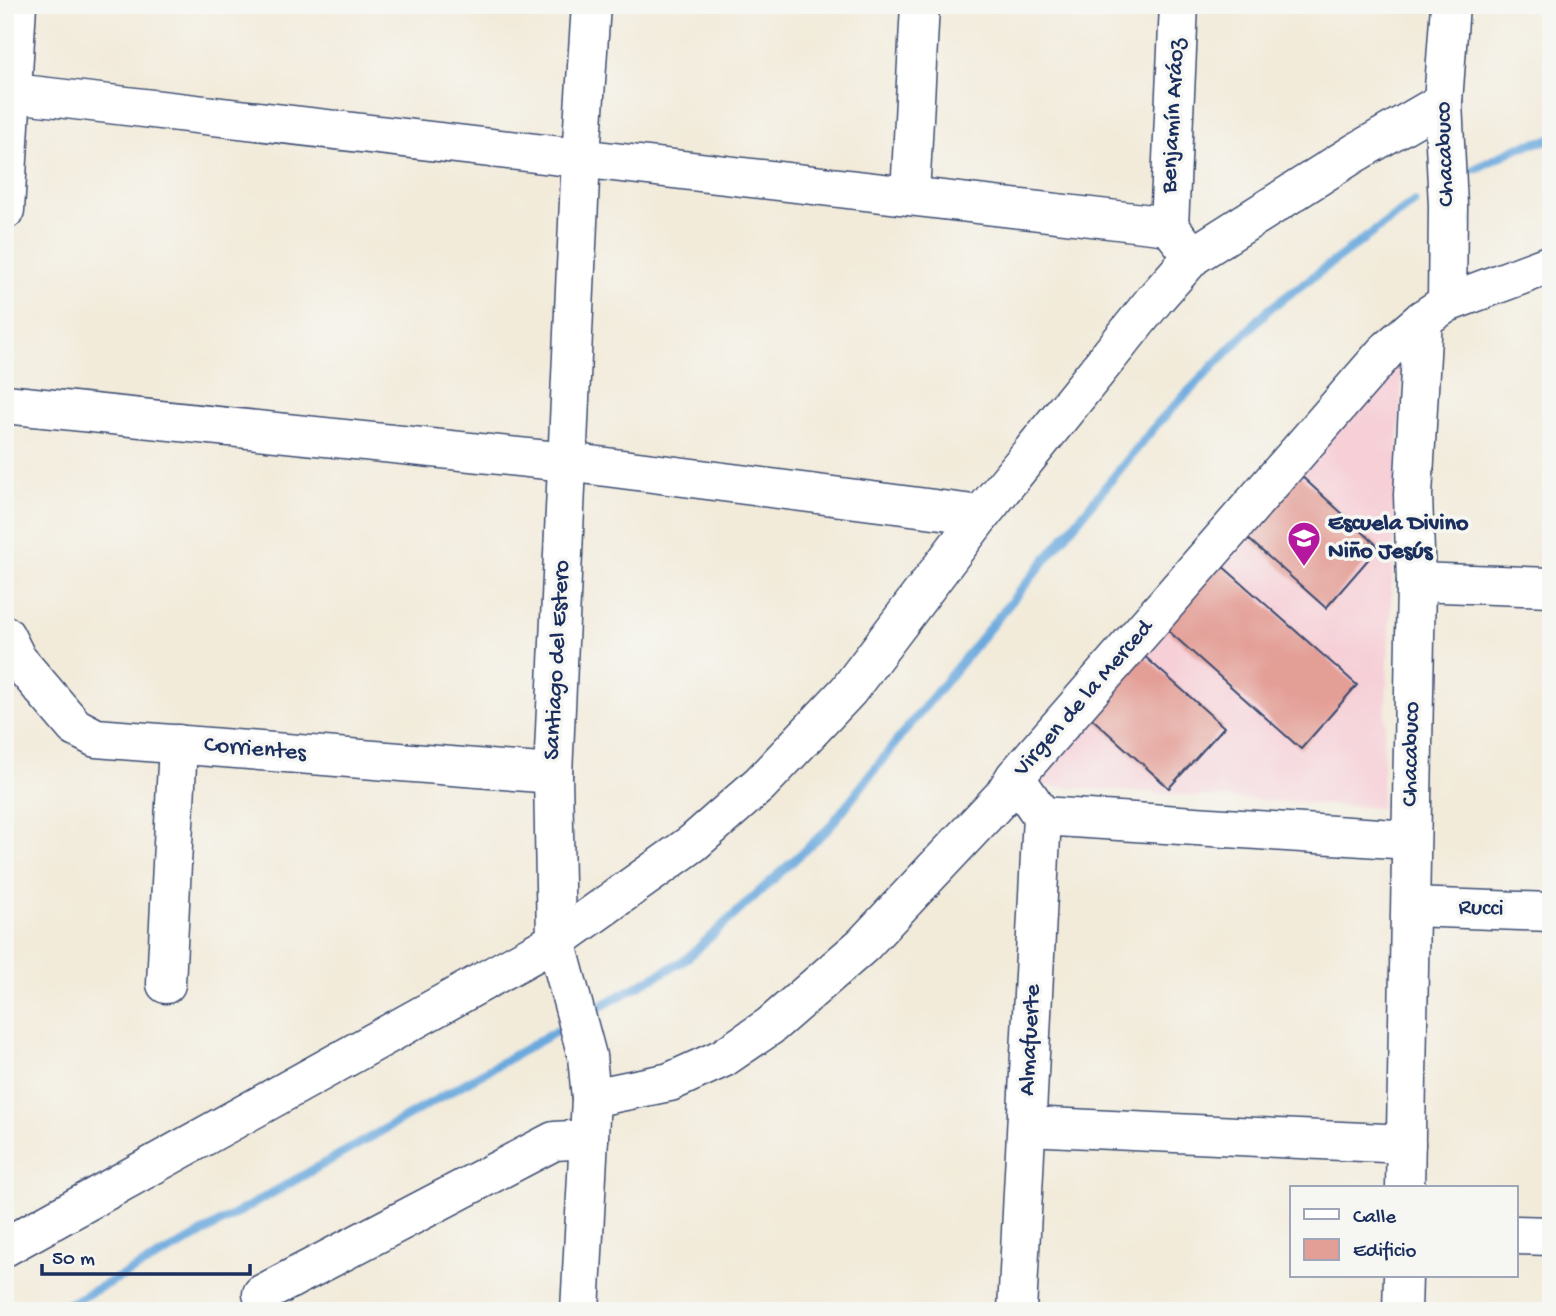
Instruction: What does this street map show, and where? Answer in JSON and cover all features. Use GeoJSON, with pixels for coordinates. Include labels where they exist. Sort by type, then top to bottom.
{"type":"FeatureCollection","features":[{"type":"Feature","properties":{"kind":"street"},"geometry":{"type":"LineString","coordinates":[[5,209],[8,92],[17,5]]}},
{"type":"Feature","properties":{"kind":"street","name":"Santiago del Estero"},"geometry":{"type":"LineString","coordinates":[[580,1311],[591,1098],[587,1056],[556,941],[553,774],[581,158],[591,5]]}},
{"type":"Feature","properties":{"kind":"street"},"geometry":{"type":"LineString","coordinates":[[910,195],[919,5]]}},
{"type":"Feature","properties":{"kind":"street","name":"Benjamín Aráoz"},"geometry":{"type":"LineString","coordinates":[[1169,226],[1179,5]]}},
{"type":"Feature","properties":{"kind":"street","name":"Chacabuco"},"geometry":{"type":"LineString","coordinates":[[1405,1186],[1416,582],[1413,495],[1448,206],[1443,102],[1450,5]]}},
{"type":"Feature","properties":{"kind":"street"},"geometry":{"type":"LineString","coordinates":[[8,92],[1169,226],[1193,256]]}},
{"type":"Feature","properties":{"kind":"street"},"geometry":{"type":"LineString","coordinates":[[5,1247],[556,941],[693,843],[760,784],[848,691],[981,515],[1155,299],[1193,256],[1355,153],[1443,102]]}},
{"type":"Feature","properties":{"kind":"street","name":"Virgen de la Merced"},"geometry":{"type":"LineString","coordinates":[[591,1098],[670,1082],[723,1058],[770,1026],[863,944],[1003,796],[1015,777],[1386,351],[1435,311],[1551,264]]}},
{"type":"Feature","properties":{"kind":"street"},"geometry":{"type":"LineString","coordinates":[[5,404],[567,462],[981,515]]}},
{"type":"Feature","properties":{"kind":"street"},"geometry":{"type":"LineString","coordinates":[[1416,582],[1551,587]]}},
{"type":"Feature","properties":{"kind":"street","name":"Corrientes"},"geometry":{"type":"LineString","coordinates":[[5,635],[18,659],[75,727],[96,737],[553,774]]}},
{"type":"Feature","properties":{"kind":"street"},"geometry":{"type":"LineString","coordinates":[[166,984],[178,744]]}},
{"type":"Feature","properties":{"kind":"street"},"geometry":{"type":"LineString","coordinates":[[1015,777],[1042,816],[1410,840]]}},
{"type":"Feature","properties":{"kind":"street","name":"Almafuerte"},"geometry":{"type":"LineString","coordinates":[[1017,1311],[1042,816]]}},
{"type":"Feature","properties":{"kind":"street","name":"Rucci"},"geometry":{"type":"LineString","coordinates":[[1411,907],[1551,912]]}},
{"type":"Feature","properties":{"kind":"street"},"geometry":{"type":"LineString","coordinates":[[1027,1126],[1406,1144]]}},
{"type":"Feature","properties":{"kind":"street"},"geometry":{"type":"LineString","coordinates":[[262,1294],[554,1141],[589,1139]]}},
{"type":"Feature","properties":{"kind":"street"},"geometry":{"type":"LineString","coordinates":[[1518,1235],[1551,1236]]}},
{"type":"Feature","properties":{"kind":"street"},"geometry":{"type":"LineString","coordinates":[[1402,1311],[1403,1278]]}},
{"type":"Feature","properties":{"kind":"shaded area","name":"Escuela Divino Niño Jesús"},"geometry":{"type":"Polygon","coordinates":[[[1403,351],[1381,808],[1028,785],[1403,351]]]}},
{"type":"Feature","properties":{"kind":"building"},"geometry":{"type":"Polygon","coordinates":[[[1299,474],[1379,547],[1326,608],[1244,535],[1299,474]]]}},
{"type":"Feature","properties":{"kind":"building"},"geometry":{"type":"Polygon","coordinates":[[[1220,564],[1357,685],[1301,749],[1164,627],[1220,564]]]}},
{"type":"Feature","properties":{"kind":"building"},"geometry":{"type":"Polygon","coordinates":[[[1142,654],[1224,727],[1169,788],[1088,715],[1142,654]]]}},
{"type":"Feature","properties":{"kind":"waterway"},"geometry":{"type":"LineString","coordinates":[[1475,169],[1519,147],[1551,139]]}},
{"type":"Feature","properties":{"kind":"waterway"},"geometry":{"type":"LineString","coordinates":[[596,1009],[685,960],[828,829],[900,737],[1157,424],[1268,310],[1414,202]]}},
{"type":"Feature","properties":{"kind":"waterway"},"geometry":{"type":"LineString","coordinates":[[55,1311],[181,1245],[557,1031]]}},
{"type":"Feature","properties":{"kind":"place","name":"Escuela Divino Niño Jesús"},"geometry":{"type":"Point","coordinates":[1304,568]}}]}
